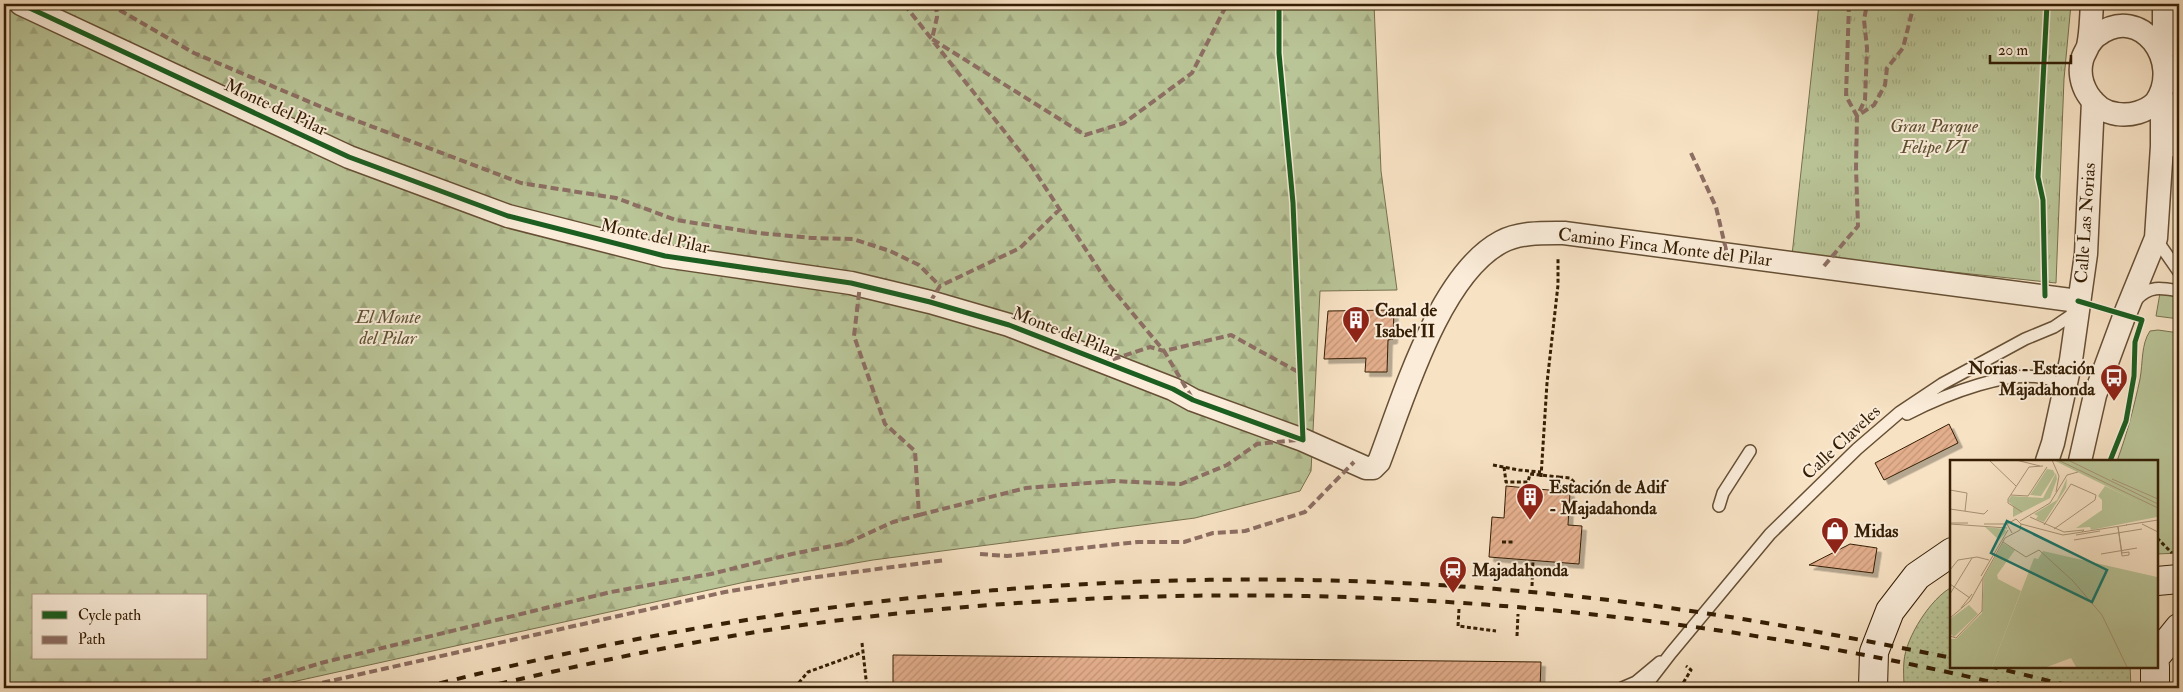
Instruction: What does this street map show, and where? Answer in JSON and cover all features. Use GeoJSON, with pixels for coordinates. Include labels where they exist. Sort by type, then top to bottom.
{"type":"FeatureCollection","features":[{"type":"Feature","properties":{"kind":"street","name":"Monte del Pilar"},"geometry":{"type":"LineString","coordinates":[[21,4],[349,157],[508,216],[665,256],[851,283],[930,302],[1009,325],[1173,389],[1193,400],[1302,440]]}},
{"type":"Feature","properties":{"kind":"street"},"geometry":{"type":"LineString","coordinates":[[2088,46],[2092,4]]}},
{"type":"Feature","properties":{"kind":"street"},"geometry":{"type":"LineString","coordinates":[[2164,4],[2164,49]]}},
{"type":"Feature","properties":{"kind":"street"},"geometry":{"type":"LineString","coordinates":[[2080,460],[2095,395],[2156,238],[2171,149],[2168,84],[2169,60],[2155,37],[2142,29],[2127,26],[2112,28],[2098,34],[2088,46],[2082,60],[2080,74],[2084,89],[2093,101],[2109,112],[2128,115],[2141,112],[2153,105],[2168,84]]}},
{"type":"Feature","properties":{"kind":"street","name":"Calle Las Norias"},"geometry":{"type":"LineString","coordinates":[[2047,460],[2071,360],[2086,254],[2093,101]]}},
{"type":"Feature","properties":{"kind":"street","name":"Camino Finca Monte del Pilar"},"geometry":{"type":"LineString","coordinates":[[1302,440],[1366,468],[1373,468],[1379,462],[1404,390],[1426,340],[1468,269],[1484,252],[1503,241],[1532,234],[1564,233],[2078,306]]}},
{"type":"Feature","properties":{"kind":"street"},"geometry":{"type":"LineString","coordinates":[[1873,688],[1874,652],[1890,611],[1917,576],[1950,553]]}},
{"type":"Feature","properties":{"kind":"street"},"geometry":{"type":"LineString","coordinates":[[2158,580],[2176,567]]}},
{"type":"Feature","properties":{"kind":"street"},"geometry":{"type":"LineString","coordinates":[[2158,654],[2179,628]]}},
{"type":"Feature","properties":{"kind":"street"},"geometry":{"type":"LineString","coordinates":[[2155,667],[2155,688]]}},
{"type":"Feature","properties":{"kind":"lane"},"geometry":{"type":"LineString","coordinates":[[2156,238],[2179,272]]}},
{"type":"Feature","properties":{"kind":"lane"},"geometry":{"type":"LineString","coordinates":[[2125,314],[2144,292],[2150,289],[2179,291]]}},
{"type":"Feature","properties":{"kind":"lane","name":"Calle Claveles"},"geometry":{"type":"LineString","coordinates":[[1670,652],[1770,534],[1857,449],[1900,412],[1942,384],[2025,340],[2054,327],[2078,306]]}},
{"type":"Feature","properties":{"kind":"lane"},"geometry":{"type":"LineString","coordinates":[[1886,425],[1950,394],[2019,376],[2042,377],[2055,381],[2065,391]]}},
{"type":"Feature","properties":{"kind":"lane"},"geometry":{"type":"LineString","coordinates":[[1719,506],[1723,493],[1750,452]]}},
{"type":"Feature","properties":{"kind":"lane"},"geometry":{"type":"LineString","coordinates":[[1622,688],[1636,682],[1670,652]]}},
{"type":"Feature","properties":{"kind":"lane"},"geometry":{"type":"LineString","coordinates":[[1644,688],[1670,652]]}},
{"type":"Feature","properties":{"kind":"path"},"geometry":{"type":"LineString","coordinates":[[1541,475],[1547,383],[1558,285]]}},
{"type":"Feature","properties":{"kind":"path"},"geometry":{"type":"LineString","coordinates":[[1493,465],[1541,475]]}},
{"type":"Feature","properties":{"kind":"path"},"geometry":{"type":"LineString","coordinates":[[1504,467],[1506,482],[1528,482],[1530,474],[1570,478],[1579,488]]}},
{"type":"Feature","properties":{"kind":"path"},"geometry":{"type":"LineString","coordinates":[[1559,477],[1558,486],[1579,488],[1608,485]]}},
{"type":"Feature","properties":{"kind":"path"},"geometry":{"type":"LineString","coordinates":[[2158,539],[2169,549],[2176,567]]}},
{"type":"Feature","properties":{"kind":"path"},"geometry":{"type":"LineString","coordinates":[[1502,542],[1515,542]]}},
{"type":"Feature","properties":{"kind":"path"},"geometry":{"type":"LineString","coordinates":[[1532,586],[1533,560]]}},
{"type":"Feature","properties":{"kind":"path"},"geometry":{"type":"LineString","coordinates":[[1460,609],[1458,626],[1496,631]]}},
{"type":"Feature","properties":{"kind":"path"},"geometry":{"type":"LineString","coordinates":[[1517,636],[1518,614]]}},
{"type":"Feature","properties":{"kind":"path"},"geometry":{"type":"LineString","coordinates":[[862,643],[867,688]]}},
{"type":"Feature","properties":{"kind":"path"},"geometry":{"type":"LineString","coordinates":[[797,688],[796,686],[808,672],[863,652]]}},
{"type":"Feature","properties":{"kind":"green space","name":"El Monte del Pilar"},"geometry":{"type":"Polygon","coordinates":[[[4,4],[1374,4],[1381,171],[1397,290],[1320,291],[1311,471],[1300,491],[1195,518],[873,560],[745,582],[265,688],[4,688],[4,4]]]}},
{"type":"Feature","properties":{"kind":"green space","name":"Gran Parque Felipe VI"},"geometry":{"type":"Polygon","coordinates":[[[1819,4],[2071,4],[2064,79],[2056,283],[1792,255],[1819,4]]]}},
{"type":"Feature","properties":{"kind":"green space"},"geometry":{"type":"Polygon","coordinates":[[[2160,293],[2179,296],[2179,319],[2156,316],[2160,293]]]}},
{"type":"Feature","properties":{"kind":"green space"},"geometry":{"type":"Polygon","coordinates":[[[2158,330],[2179,333],[2179,553],[2158,554],[2158,460],[2117,460],[2135,400],[2145,342],[2150,331],[2158,330]]]}},
{"type":"Feature","properties":{"kind":"green space"},"geometry":{"type":"Polygon","coordinates":[[[1950,588],[1950,667],[2130,667],[2131,688],[1904,688],[1904,661],[1909,641],[1928,609],[1950,588]]]}},
{"type":"Feature","properties":{"kind":"building","name":"Canal de Isabel II"},"geometry":{"type":"Polygon","coordinates":[[[1394,310],[1393,339],[1388,340],[1387,372],[1365,372],[1366,358],[1324,359],[1328,311],[1394,310]]]}},
{"type":"Feature","properties":{"kind":"building"},"geometry":{"type":"Polygon","coordinates":[[[1949,424],[1958,443],[1884,480],[1875,463],[1949,424]]]}},
{"type":"Feature","properties":{"kind":"building","name":"Estación de Adif - Majadahonda"},"geometry":{"type":"Polygon","coordinates":[[[1506,486],[1570,492],[1568,525],[1582,526],[1579,564],[1489,557],[1492,517],[1504,518],[1506,486]]]}},
{"type":"Feature","properties":{"kind":"building"},"geometry":{"type":"Polygon","coordinates":[[[1850,544],[1877,548],[1873,573],[1809,565],[1850,544]]]}},
{"type":"Feature","properties":{"kind":"building"},"geometry":{"type":"Polygon","coordinates":[[[893,655],[1541,662],[1540,688],[893,688],[893,655]]]}},
{"type":"Feature","properties":{"kind":"railway"},"geometry":{"type":"LineString","coordinates":[[422,688],[560,655],[700,628],[841,606],[983,591],[1125,582],[1268,580],[1411,583],[1553,594],[1603,599],[1753,621],[1853,638],[1950,658]]}},
{"type":"Feature","properties":{"kind":"railway"},"geometry":{"type":"LineString","coordinates":[[481,688],[644,652],[810,624],[961,607],[1113,598],[1264,595],[1416,600],[1568,612],[1718,630],[1868,656],[2017,688]]}},
{"type":"Feature","properties":{"kind":"railway"},"geometry":{"type":"LineString","coordinates":[[1993,667],[2078,688]]}},
{"type":"Feature","properties":{"kind":"marked path"},"geometry":{"type":"LineString","coordinates":[[109,4],[194,53],[331,111],[521,183],[616,198],[676,220],[758,233],[812,238],[853,239],[890,251],[919,265],[940,286]]}},
{"type":"Feature","properties":{"kind":"marked path"},"geometry":{"type":"LineString","coordinates":[[904,4],[1030,164],[1109,285],[1164,351],[1150,347],[1105,362]]}},
{"type":"Feature","properties":{"kind":"marked path"},"geometry":{"type":"LineString","coordinates":[[936,4],[937,17],[932,39],[1085,135],[1124,123],[1192,73],[1227,4]]}},
{"type":"Feature","properties":{"kind":"marked path"},"geometry":{"type":"LineString","coordinates":[[1849,4],[1846,96],[1857,116],[1874,105],[1885,85],[1887,68],[1903,48],[1914,4]]}},
{"type":"Feature","properties":{"kind":"marked path"},"geometry":{"type":"LineString","coordinates":[[1824,266],[1858,226],[1857,116],[1865,100],[1867,48],[1864,20],[1867,4]]}},
{"type":"Feature","properties":{"kind":"marked path"},"geometry":{"type":"LineString","coordinates":[[1691,153],[1716,207],[1727,254]]}},
{"type":"Feature","properties":{"kind":"marked path"},"geometry":{"type":"LineString","coordinates":[[930,302],[940,286],[1020,248],[1060,209]]}},
{"type":"Feature","properties":{"kind":"marked path"},"geometry":{"type":"LineString","coordinates":[[240,688],[321,663],[611,592],[711,574],[847,543],[893,522],[919,515],[915,451],[885,424],[854,336],[860,285]]}},
{"type":"Feature","properties":{"kind":"marked path"},"geometry":{"type":"LineString","coordinates":[[1192,398],[1164,351],[1231,335],[1300,373]]}},
{"type":"Feature","properties":{"kind":"marked path"},"geometry":{"type":"LineString","coordinates":[[919,515],[1026,488],[1113,481],[1181,484],[1227,465],[1257,444],[1297,440]]}},
{"type":"Feature","properties":{"kind":"marked path"},"geometry":{"type":"LineString","coordinates":[[980,554],[1007,556],[1138,542],[1184,542],[1213,533],[1245,531],[1305,512],[1354,462]]}},
{"type":"Feature","properties":{"kind":"marked path"},"geometry":{"type":"LineString","coordinates":[[299,688],[725,592],[809,578],[946,560]]}},
{"type":"Feature","properties":{"kind":"marked path"},"geometry":{"type":"LineString","coordinates":[[2176,562],[2179,570]]}},
{"type":"Feature","properties":{"kind":"cycle path"},"geometry":{"type":"LineString","coordinates":[[21,4],[349,157],[508,216],[665,256],[851,283],[930,302],[1009,325],[1173,389],[1193,400],[1303,440],[1293,203],[1279,53],[1279,4]]}},
{"type":"Feature","properties":{"kind":"cycle path"},"geometry":{"type":"LineString","coordinates":[[2045,296],[2043,200],[2038,177],[2047,4]]}},
{"type":"Feature","properties":{"kind":"cycle path"},"geometry":{"type":"LineString","coordinates":[[2078,301],[2142,320],[2135,342],[2134,376],[2126,421],[2110,460]]}},
{"type":"Feature","properties":{"kind":"place","name":"Canal de Isabel II"},"geometry":{"type":"Point","coordinates":[1356,344]}},
{"type":"Feature","properties":{"kind":"place","name":"Norias - Estación Majadahonda"},"geometry":{"type":"Point","coordinates":[2114,402]}},
{"type":"Feature","properties":{"kind":"place","name":"Estación de Adif - Majadahonda"},"geometry":{"type":"Point","coordinates":[1530,521]}},
{"type":"Feature","properties":{"kind":"place","name":"Midas"},"geometry":{"type":"Point","coordinates":[1835,555]}},
{"type":"Feature","properties":{"kind":"place","name":"Majadahonda"},"geometry":{"type":"Point","coordinates":[1453,594]}}]}
